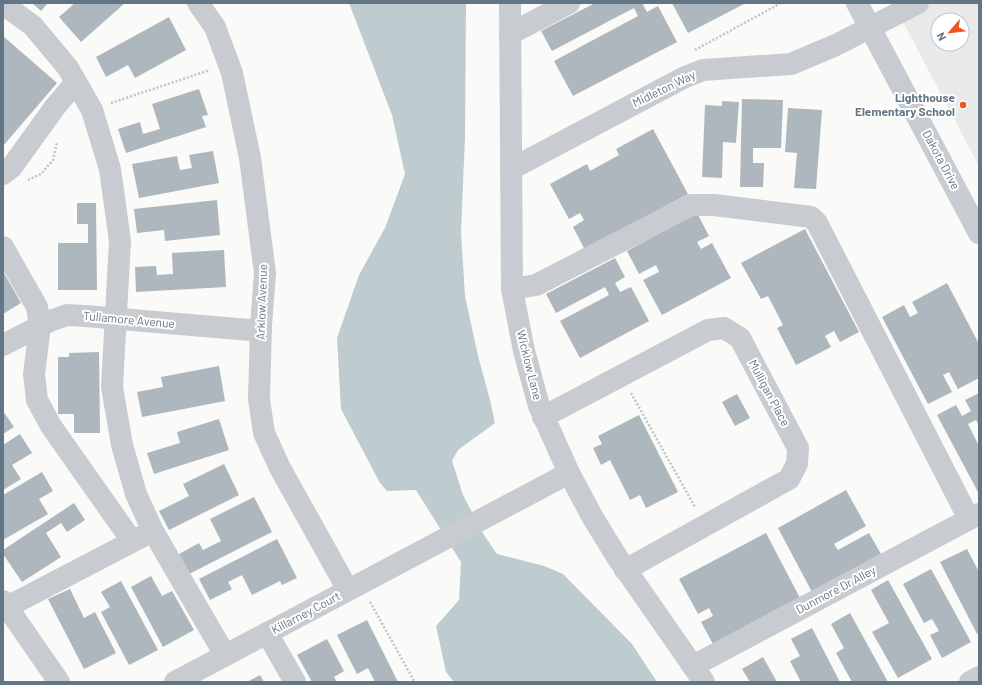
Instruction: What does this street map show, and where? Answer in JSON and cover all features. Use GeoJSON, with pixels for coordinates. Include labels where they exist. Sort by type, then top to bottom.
{"type":"FeatureCollection","features":[{"type":"Feature","properties":{"kind":"street","name":"Arklow Avenue"},"geometry":{"type":"LineString","coordinates":[[198,3],[215,27],[232,73],[250,158],[266,273],[261,331],[259,399],[264,433],[280,468],[358,594]]}},
{"type":"Feature","properties":{"kind":"street","name":"Wicklow Lane"},"geometry":{"type":"LineString","coordinates":[[510,3],[512,289],[524,351],[539,406],[569,473],[593,518],[626,570],[698,674]]}},
{"type":"Feature","properties":{"kind":"street"},"geometry":{"type":"LineString","coordinates":[[510,34],[569,3]]}},
{"type":"Feature","properties":{"kind":"street","name":"Dakota Drive"},"geometry":{"type":"LineString","coordinates":[[857,3],[979,233]]}},
{"type":"Feature","properties":{"kind":"street","name":"Midleton Way"},"geometry":{"type":"LineString","coordinates":[[511,169],[685,77],[703,70],[791,64],[836,45],[918,3]]}},
{"type":"Feature","properties":{"kind":"street"},"geometry":{"type":"LineString","coordinates":[[3,4],[33,26],[68,68],[92,110],[110,169],[120,241],[112,387],[122,446],[136,494],[153,530],[225,655]]}},
{"type":"Feature","properties":{"kind":"street"},"geometry":{"type":"LineString","coordinates":[[3,174],[11,168],[55,107],[76,82]]}},
{"type":"Feature","properties":{"kind":"street"},"geometry":{"type":"LineString","coordinates":[[512,289],[536,285],[691,205],[714,205],[811,217],[818,223],[974,517]]}},
{"type":"Feature","properties":{"kind":"street"},"geometry":{"type":"LineString","coordinates":[[3,247],[37,307],[40,326],[34,374],[37,400],[51,426],[132,541]]}},
{"type":"Feature","properties":{"kind":"street","name":"Tullamore Avenue"},"geometry":{"type":"LineString","coordinates":[[3,345],[50,320],[67,315],[261,331]]}},
{"type":"Feature","properties":{"kind":"street","name":"Mulligan Place"},"geometry":{"type":"LineString","coordinates":[[543,417],[708,330],[724,328],[740,338],[798,448],[798,464],[789,479],[626,570]]}},
{"type":"Feature","properties":{"kind":"street","name":"Killarney Court"},"geometry":{"type":"LineString","coordinates":[[175,682],[267,633],[358,594],[437,542],[569,473]]}},
{"type":"Feature","properties":{"kind":"street","name":"Dunmore Dr Alley"},"geometry":{"type":"LineString","coordinates":[[698,674],[974,517]]}},
{"type":"Feature","properties":{"kind":"street"},"geometry":{"type":"LineString","coordinates":[[59,682],[5,604],[153,530]]}},
{"type":"Feature","properties":{"kind":"street"},"geometry":{"type":"LineString","coordinates":[[267,633],[295,682]]}},
{"type":"Feature","properties":{"kind":"street"},"geometry":{"type":"LineString","coordinates":[[970,682],[979,677]]}},
{"type":"Feature","properties":{"kind":"path"},"geometry":{"type":"LineString","coordinates":[[691,52],[781,3]]}},
{"type":"Feature","properties":{"kind":"path"},"geometry":{"type":"LineString","coordinates":[[108,104],[210,70]]}},
{"type":"Feature","properties":{"kind":"path"},"geometry":{"type":"LineString","coordinates":[[631,393],[695,507]]}},
{"type":"Feature","properties":{"kind":"path"},"geometry":{"type":"LineString","coordinates":[[358,594],[414,682]]}},
{"type":"Feature","properties":{"kind":"shaded area"},"geometry":{"type":"Polygon","coordinates":[[[349,3],[466,3],[465,136],[461,232],[465,296],[495,423],[458,450],[452,461],[463,495],[484,535],[497,554],[544,566],[563,574],[632,644],[657,682],[454,682],[446,672],[436,626],[459,600],[461,562],[416,490],[387,491],[380,483],[341,409],[337,338],[359,275],[385,228],[405,174],[392,115],[349,3]]]}},
{"type":"Feature","properties":{"kind":"shaded area","name":"Lighthouse Elementary School"},"geometry":{"type":"Polygon","coordinates":[[[893,3],[979,3],[979,166],[893,3]]]}},
{"type":"Feature","properties":{"kind":"building"},"geometry":{"type":"Polygon","coordinates":[[[32,3],[48,3],[41,11],[32,3]]]}},
{"type":"Feature","properties":{"kind":"building"},"geometry":{"type":"Polygon","coordinates":[[[75,3],[125,3],[81,42],[59,17],[75,3]]]}},
{"type":"Feature","properties":{"kind":"building"},"geometry":{"type":"Polygon","coordinates":[[[595,3],[642,3],[647,12],[658,6],[677,42],[573,96],[554,61],[638,16],[634,8],[552,51],[541,31],[595,3]]]}},
{"type":"Feature","properties":{"kind":"building"},"geometry":{"type":"Polygon","coordinates":[[[672,3],[746,3],[688,33],[672,3]]]}},
{"type":"Feature","properties":{"kind":"building"},"geometry":{"type":"Polygon","coordinates":[[[169,17],[186,50],[135,78],[128,65],[106,77],[96,57],[169,17]]]}},
{"type":"Feature","properties":{"kind":"building"},"geometry":{"type":"Polygon","coordinates":[[[3,36],[57,83],[3,146],[3,36]]]}},
{"type":"Feature","properties":{"kind":"building"},"geometry":{"type":"Polygon","coordinates":[[[199,89],[208,115],[202,116],[206,127],[126,153],[118,129],[140,122],[143,134],[160,129],[152,104],[199,89]]]}},
{"type":"Feature","properties":{"kind":"building"},"geometry":{"type":"Polygon","coordinates":[[[742,99],[783,100],[781,148],[753,148],[753,163],[764,163],[763,187],[740,187],[742,99]]]}},
{"type":"Feature","properties":{"kind":"building"},"geometry":{"type":"Polygon","coordinates":[[[722,101],[739,102],[736,143],[723,142],[722,178],[702,177],[705,105],[722,106],[722,101]]]}},
{"type":"Feature","properties":{"kind":"building"},"geometry":{"type":"Polygon","coordinates":[[[788,108],[822,110],[816,189],[794,188],[797,153],[785,152],[788,108]]]}},
{"type":"Feature","properties":{"kind":"building"},"geometry":{"type":"Polygon","coordinates":[[[653,129],[688,194],[585,250],[573,227],[584,220],[580,213],[569,219],[550,184],[587,164],[590,171],[619,155],[616,149],[653,129]]]}},
{"type":"Feature","properties":{"kind":"building"},"geometry":{"type":"Polygon","coordinates":[[[213,151],[219,183],[139,198],[132,164],[177,156],[180,170],[192,168],[189,155],[213,151]]]}},
{"type":"Feature","properties":{"kind":"building"},"geometry":{"type":"Polygon","coordinates":[[[217,200],[220,235],[165,241],[164,230],[137,233],[134,209],[217,200]]]}},
{"type":"Feature","properties":{"kind":"building"},"geometry":{"type":"Polygon","coordinates":[[[77,203],[96,203],[97,290],[58,290],[58,243],[88,243],[88,224],[77,224],[77,203]]]}},
{"type":"Feature","properties":{"kind":"building"},"geometry":{"type":"Polygon","coordinates":[[[697,213],[709,236],[697,242],[701,249],[712,243],[731,278],[662,315],[643,280],[659,272],[656,265],[639,274],[627,251],[697,213]]]}},
{"type":"Feature","properties":{"kind":"building"},"geometry":{"type":"Polygon","coordinates":[[[805,229],[859,332],[840,342],[834,331],[825,336],[831,347],[796,365],[777,328],[783,325],[768,296],[761,299],[741,263],[805,229]]]}},
{"type":"Feature","properties":{"kind":"building"},"geometry":{"type":"Polygon","coordinates":[[[224,250],[226,287],[136,292],[135,267],[156,266],[157,275],[173,274],[172,253],[224,250]]]}},
{"type":"Feature","properties":{"kind":"building"},"geometry":{"type":"Polygon","coordinates":[[[615,258],[625,277],[615,283],[620,292],[631,287],[649,321],[580,358],[560,321],[609,295],[605,287],[556,313],[546,294],[615,258]]]}},
{"type":"Feature","properties":{"kind":"building"},"geometry":{"type":"Polygon","coordinates":[[[3,271],[21,303],[3,314],[3,271]]]}},
{"type":"Feature","properties":{"kind":"building"},"geometry":{"type":"Polygon","coordinates":[[[947,283],[979,344],[979,378],[958,389],[949,372],[943,375],[952,392],[928,404],[882,317],[904,305],[910,317],[918,313],[912,302],[947,283]]]}},
{"type":"Feature","properties":{"kind":"building"},"geometry":{"type":"Polygon","coordinates":[[[99,352],[100,433],[74,433],[74,414],[58,414],[58,357],[69,357],[69,353],[99,352]]]}},
{"type":"Feature","properties":{"kind":"building"},"geometry":{"type":"Polygon","coordinates":[[[219,366],[225,401],[142,417],[137,392],[163,387],[161,377],[219,366]]]}},
{"type":"Feature","properties":{"kind":"building"},"geometry":{"type":"Polygon","coordinates":[[[979,393],[979,426],[976,420],[968,424],[979,446],[979,494],[937,415],[956,405],[962,416],[971,411],[965,400],[979,393]]]}},
{"type":"Feature","properties":{"kind":"building"},"geometry":{"type":"Polygon","coordinates":[[[737,394],[750,418],[735,426],[722,402],[737,394]]]}},
{"type":"Feature","properties":{"kind":"building"},"geometry":{"type":"Polygon","coordinates":[[[3,411],[14,427],[3,434],[3,411]]]}},
{"type":"Feature","properties":{"kind":"building"},"geometry":{"type":"Polygon","coordinates":[[[639,415],[678,492],[646,508],[640,495],[630,500],[610,460],[601,465],[593,448],[602,444],[598,436],[639,415]]]}},
{"type":"Feature","properties":{"kind":"building"},"geometry":{"type":"Polygon","coordinates":[[[219,419],[229,450],[154,474],[147,453],[180,443],[177,432],[219,419]]]}},
{"type":"Feature","properties":{"kind":"building"},"geometry":{"type":"Polygon","coordinates":[[[20,434],[32,453],[12,465],[21,479],[3,490],[3,445],[20,434]]]}},
{"type":"Feature","properties":{"kind":"building"},"geometry":{"type":"Polygon","coordinates":[[[224,464],[239,495],[169,530],[159,511],[189,496],[183,484],[224,464]]]}},
{"type":"Feature","properties":{"kind":"building"},"geometry":{"type":"Polygon","coordinates":[[[42,472],[53,491],[39,499],[48,514],[3,540],[3,495],[42,472]]]}},
{"type":"Feature","properties":{"kind":"building"},"geometry":{"type":"Polygon","coordinates":[[[846,490],[866,526],[834,544],[838,550],[869,533],[881,554],[812,592],[778,528],[846,490]]]}},
{"type":"Feature","properties":{"kind":"building"},"geometry":{"type":"Polygon","coordinates":[[[254,497],[272,532],[189,574],[179,554],[199,543],[203,550],[221,541],[210,519],[254,497]]]}},
{"type":"Feature","properties":{"kind":"building"},"geometry":{"type":"Polygon","coordinates":[[[74,503],[85,520],[67,532],[61,523],[46,533],[61,557],[22,582],[3,554],[3,550],[74,503]]]}},
{"type":"Feature","properties":{"kind":"building"},"geometry":{"type":"Polygon","coordinates":[[[766,533],[800,598],[713,644],[701,622],[713,616],[709,608],[698,614],[679,579],[766,533]]]}},
{"type":"Feature","properties":{"kind":"building"},"geometry":{"type":"Polygon","coordinates":[[[277,539],[297,578],[282,585],[280,581],[252,595],[242,575],[228,582],[232,589],[210,600],[199,579],[277,539]]]}},
{"type":"Feature","properties":{"kind":"building"},"geometry":{"type":"Polygon","coordinates":[[[967,549],[979,572],[979,632],[977,634],[940,562],[967,549]]]}},
{"type":"Feature","properties":{"kind":"building"},"geometry":{"type":"Polygon","coordinates":[[[931,569],[971,642],[942,658],[930,635],[939,631],[932,619],[924,623],[903,584],[931,569]]]}},
{"type":"Feature","properties":{"kind":"building"},"geometry":{"type":"Polygon","coordinates":[[[151,576],[162,596],[172,591],[194,630],[163,647],[131,587],[151,576]]]}},
{"type":"Feature","properties":{"kind":"building"},"geometry":{"type":"Polygon","coordinates":[[[888,580],[932,659],[898,678],[872,632],[889,623],[871,590],[888,580]]]}},
{"type":"Feature","properties":{"kind":"building"},"geometry":{"type":"Polygon","coordinates":[[[121,581],[158,650],[129,665],[101,612],[110,607],[101,592],[121,581]]]}},
{"type":"Feature","properties":{"kind":"building"},"geometry":{"type":"Polygon","coordinates":[[[70,589],[84,618],[95,612],[116,653],[84,669],[48,599],[70,589]]]}},
{"type":"Feature","properties":{"kind":"building"},"geometry":{"type":"Polygon","coordinates":[[[850,613],[888,682],[852,682],[836,653],[844,648],[831,624],[850,613]]]}},
{"type":"Feature","properties":{"kind":"building"},"geometry":{"type":"Polygon","coordinates":[[[367,620],[398,682],[375,682],[368,668],[357,674],[337,635],[367,620]]]}},
{"type":"Feature","properties":{"kind":"building"},"geometry":{"type":"Polygon","coordinates":[[[812,628],[840,682],[801,682],[790,661],[800,656],[791,639],[812,628]]]}},
{"type":"Feature","properties":{"kind":"building"},"geometry":{"type":"Polygon","coordinates":[[[327,639],[344,671],[334,677],[337,682],[312,682],[297,655],[327,639]]]}},
{"type":"Feature","properties":{"kind":"building"},"geometry":{"type":"Polygon","coordinates":[[[763,657],[777,682],[750,682],[742,669],[763,657]]]}},
{"type":"Feature","properties":{"kind":"building"},"geometry":{"type":"Polygon","coordinates":[[[260,675],[264,682],[247,682],[260,675]]]}},
{"type":"Feature","properties":{"kind":"place","name":"Lighthouse Elementary School"},"geometry":{"type":"Point","coordinates":[963,105]}}]}
